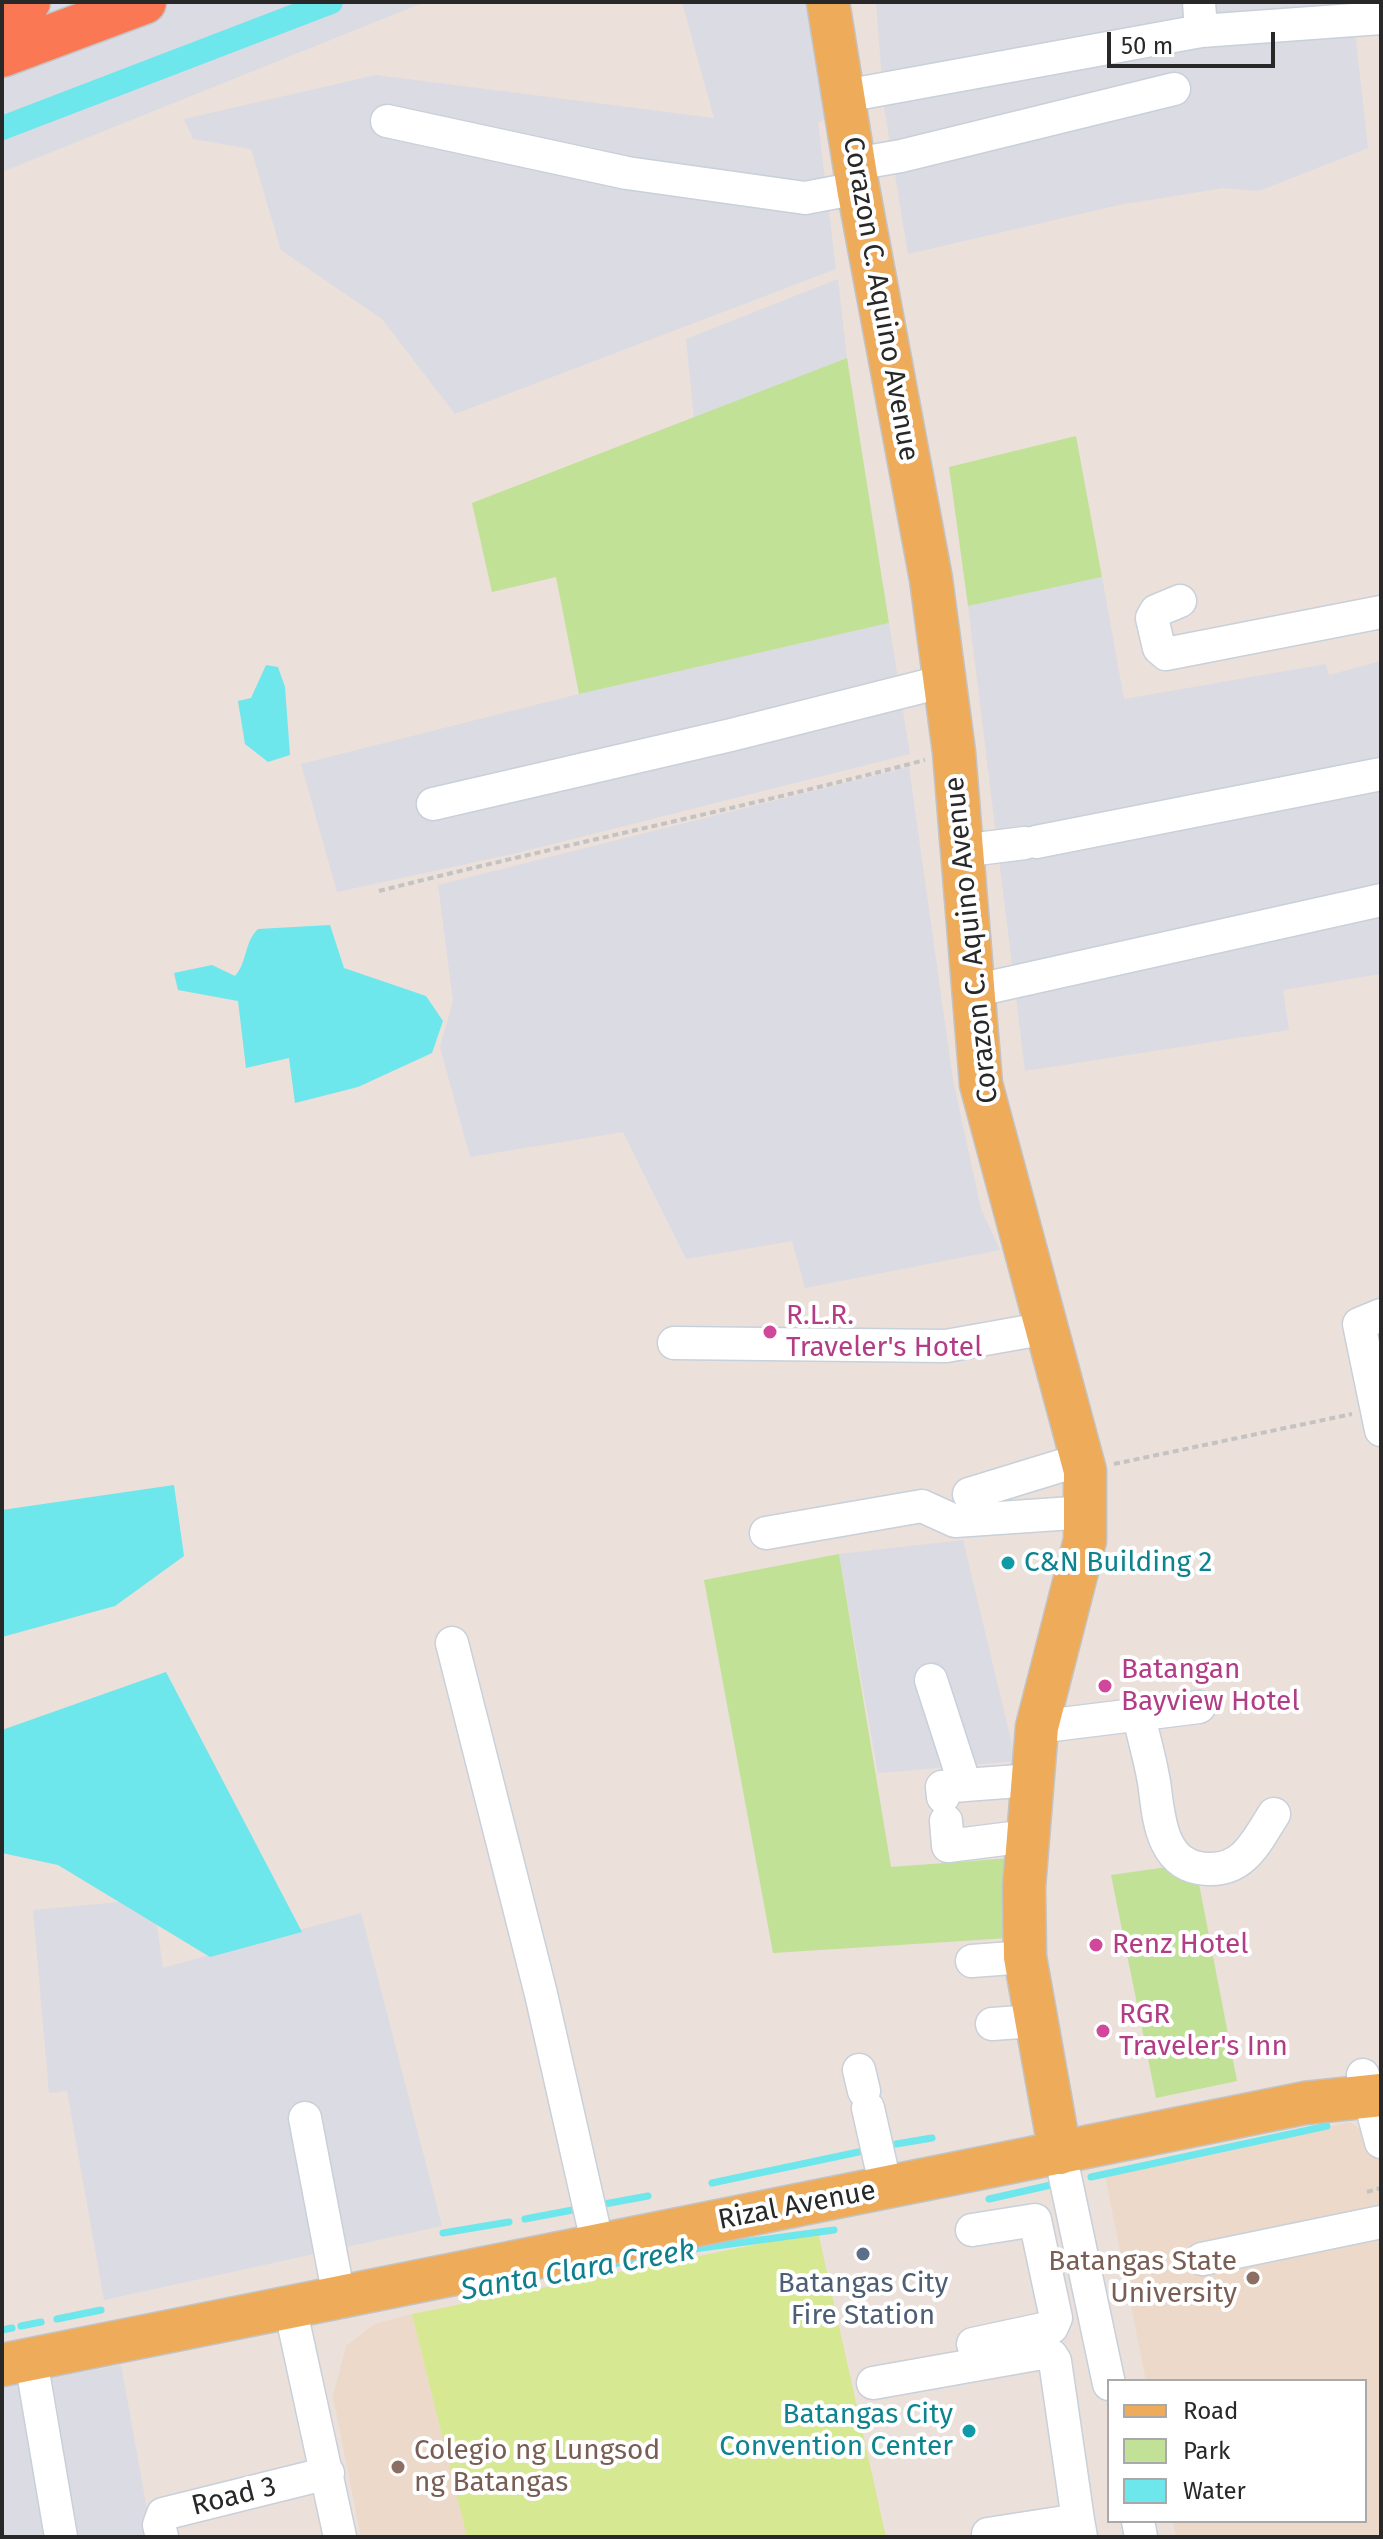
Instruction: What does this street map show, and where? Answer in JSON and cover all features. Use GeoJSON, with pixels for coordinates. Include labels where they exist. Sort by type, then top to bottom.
{"type":"FeatureCollection","features":[{"type":"Feature","properties":{"kind":"highway"},"geometry":{"type":"LineString","coordinates":[[2,12],[28,2]]}},
{"type":"Feature","properties":{"kind":"highway"},"geometry":{"type":"LineString","coordinates":[[2,55],[144,2]]}},
{"type":"Feature","properties":{"kind":"main road","name":"Corazon C. Aquino Avenue"},"geometry":{"type":"LineString","coordinates":[[828,2],[931,579],[954,752],[981,1084],[1084,1465],[1085,1540],[1037,1727],[1028,1836],[1025,1957],[1060,2153]]}},
{"type":"Feature","properties":{"kind":"main road","name":"Rizal Avenue"},"geometry":{"type":"LineString","coordinates":[[16,2362],[1305,2103],[1373,2085]]}},
{"type":"Feature","properties":{"kind":"street"},"geometry":{"type":"LineString","coordinates":[[845,96],[1200,17],[1372,13]]}},
{"type":"Feature","properties":{"kind":"street"},"geometry":{"type":"LineString","coordinates":[[387,121],[627,173],[805,198],[901,156],[1174,89]]}},
{"type":"Feature","properties":{"kind":"street"},"geometry":{"type":"LineString","coordinates":[[1180,601],[1156,611],[1152,618],[1159,648],[1166,654],[1381,612]]}},
{"type":"Feature","properties":{"kind":"street"},"geometry":{"type":"LineString","coordinates":[[433,804],[731,735],[945,681]]}},
{"type":"Feature","properties":{"kind":"street"},"geometry":{"type":"LineString","coordinates":[[961,851],[1031,842],[1381,774]]}},
{"type":"Feature","properties":{"kind":"street"},"geometry":{"type":"LineString","coordinates":[[973,991],[1381,900]]}},
{"type":"Feature","properties":{"kind":"street"},"geometry":{"type":"LineString","coordinates":[[1379,1420],[1359,1324],[1381,1315]]}},
{"type":"Feature","properties":{"kind":"street"},"geometry":{"type":"LineString","coordinates":[[674,1343],[946,1346],[1047,1328]]}},
{"type":"Feature","properties":{"kind":"street"},"geometry":{"type":"LineString","coordinates":[[969,1494],[1084,1465]]}},
{"type":"Feature","properties":{"kind":"street"},"geometry":{"type":"LineString","coordinates":[[766,1533],[922,1506],[955,1521],[1087,1512]]}},
{"type":"Feature","properties":{"kind":"street"},"geometry":{"type":"LineString","coordinates":[[452,1643],[541,1994],[598,2246]]}},
{"type":"Feature","properties":{"kind":"street"},"geometry":{"type":"LineString","coordinates":[[931,1680],[951,1801],[948,1846],[1028,1836]]}},
{"type":"Feature","properties":{"kind":"street"},"geometry":{"type":"LineString","coordinates":[[1037,1727],[1199,1707]]}},
{"type":"Feature","properties":{"kind":"street"},"geometry":{"type":"LineString","coordinates":[[1139,1716],[1155,1790],[1156,1814],[1167,1846],[1179,1860],[1203,1870],[1231,1868],[1251,1849],[1274,1814]]}},
{"type":"Feature","properties":{"kind":"street"},"geometry":{"type":"LineString","coordinates":[[951,1801],[1032,1780]]}},
{"type":"Feature","properties":{"kind":"street"},"geometry":{"type":"LineString","coordinates":[[972,1961],[1025,1957]]}},
{"type":"Feature","properties":{"kind":"street"},"geometry":{"type":"LineString","coordinates":[[992,2024],[1035,2021]]}},
{"type":"Feature","properties":{"kind":"street"},"geometry":{"type":"LineString","coordinates":[[1373,2085],[1381,2142]]}},
{"type":"Feature","properties":{"kind":"street"},"geometry":{"type":"LineString","coordinates":[[864,2090],[886,2188]]}},
{"type":"Feature","properties":{"kind":"street"},"geometry":{"type":"LineString","coordinates":[[305,2118],[339,2297]]}},
{"type":"Feature","properties":{"kind":"street"},"geometry":{"type":"LineString","coordinates":[[1060,2153],[1108,2379]]}},
{"type":"Feature","properties":{"kind":"street"},"geometry":{"type":"LineString","coordinates":[[936,2351],[1055,2324],[1035,2220],[972,2230]]}},
{"type":"Feature","properties":{"kind":"street"},"geometry":{"type":"LineString","coordinates":[[1202,2259],[1381,2222]]}},
{"type":"Feature","properties":{"kind":"street"},"geometry":{"type":"LineString","coordinates":[[290,2307],[340,2537]]}},
{"type":"Feature","properties":{"kind":"street"},"geometry":{"type":"LineString","coordinates":[[873,2383],[1042,2353],[1051,2355],[1055,2361],[1079,2529],[988,2534]]}},
{"type":"Feature","properties":{"kind":"street"},"geometry":{"type":"LineString","coordinates":[[16,2362],[61,2537]]}},
{"type":"Feature","properties":{"kind":"street","name":"Road 3"},"geometry":{"type":"LineString","coordinates":[[162,2537],[159,2525],[163,2514],[328,2473]]}},
{"type":"Feature","properties":{"kind":"path"},"geometry":{"type":"LineString","coordinates":[[379,891],[543,849],[601,841],[954,752]]}},
{"type":"Feature","properties":{"kind":"path"},"geometry":{"type":"LineString","coordinates":[[1084,1465],[1379,1420]]}},
{"type":"Feature","properties":{"kind":"path"},"geometry":{"type":"LineString","coordinates":[[1367,2192],[1381,2188]]}},
{"type":"Feature","properties":{"kind":"shaded area"},"geometry":{"type":"Polygon","coordinates":[[[2,2],[425,2],[2,172],[2,2]]]}},
{"type":"Feature","properties":{"kind":"shaded area"},"geometry":{"type":"Polygon","coordinates":[[[682,2],[805,2],[833,118],[818,122],[836,269],[455,414],[382,319],[281,250],[251,149],[193,139],[184,119],[376,75],[714,118],[682,2]]]}},
{"type":"Feature","properties":{"kind":"shaded area"},"geometry":{"type":"Polygon","coordinates":[[[876,2],[1381,2],[1381,28],[1355,31],[1368,148],[1259,191],[1223,188],[1119,205],[908,254],[884,107],[876,2]]]}},
{"type":"Feature","properties":{"kind":"shaded area"},"geometry":{"type":"Polygon","coordinates":[[[838,279],[847,358],[694,419],[686,339],[838,279]]]}},
{"type":"Feature","properties":{"kind":"shaded area"},"geometry":{"type":"Polygon","coordinates":[[[1102,577],[1124,699],[1326,664],[1329,675],[1381,661],[1381,974],[1283,990],[1289,1030],[1025,1071],[968,606],[1102,577]]]}},
{"type":"Feature","properties":{"kind":"shaded area"},"geometry":{"type":"Polygon","coordinates":[[[889,623],[910,754],[517,853],[337,892],[301,764],[579,694],[889,623]]]}},
{"type":"Feature","properties":{"kind":"shaded area"},"geometry":{"type":"Polygon","coordinates":[[[909,767],[953,1080],[981,1209],[1000,1250],[805,1288],[792,1241],[686,1259],[623,1132],[470,1157],[440,1047],[453,1001],[438,885],[909,767]]]}},
{"type":"Feature","properties":{"kind":"shaded area"},"geometry":{"type":"Polygon","coordinates":[[[963,1540],[1016,1761],[878,1773],[839,1554],[963,1540]]]}},
{"type":"Feature","properties":{"kind":"shaded area"},"geometry":{"type":"Polygon","coordinates":[[[153,1899],[163,1968],[361,1913],[442,2226],[104,2300],[67,2091],[49,2093],[33,1910],[153,1899]]]}},
{"type":"Feature","properties":{"kind":"shaded area","name":"Batangas State University"},"geometry":{"type":"Polygon","coordinates":[[[1381,2121],[1381,2537],[1176,2537],[1173,2523],[1367,2523],[1367,2379],[1146,2379],[1105,2176],[1350,2122],[1359,2128],[1381,2121]]]}},
{"type":"Feature","properties":{"kind":"shaded area","name":"Colegio ng Lungsod ng Batangas"},"geometry":{"type":"Polygon","coordinates":[[[412,2314],[467,2537],[361,2537],[333,2396],[346,2346],[375,2324],[412,2314]]]}},
{"type":"Feature","properties":{"kind":"shaded area"},"geometry":{"type":"Polygon","coordinates":[[[121,2365],[152,2537],[2,2537],[2,2387],[121,2365]]]}},
{"type":"Feature","properties":{"kind":"green space"},"geometry":{"type":"Polygon","coordinates":[[[847,358],[889,623],[579,694],[556,577],[492,592],[472,503],[847,358]]]}},
{"type":"Feature","properties":{"kind":"green space"},"geometry":{"type":"Polygon","coordinates":[[[1076,436],[1102,577],[968,606],[949,467],[1076,436]]]}},
{"type":"Feature","properties":{"kind":"green space"},"geometry":{"type":"Polygon","coordinates":[[[839,1554],[891,1867],[1011,1858],[1009,1938],[773,1953],[704,1580],[839,1554]]]}},
{"type":"Feature","properties":{"kind":"green space"},"geometry":{"type":"Polygon","coordinates":[[[1195,1863],[1237,2081],[1156,2098],[1111,1875],[1195,1863]]]}},
{"type":"Feature","properties":{"kind":"green space"},"geometry":{"type":"Polygon","coordinates":[[[818,2232],[886,2537],[467,2537],[412,2314],[818,2232]]]}},
{"type":"Feature","properties":{"kind":"water"},"geometry":{"type":"Polygon","coordinates":[[[266,665],[278,667],[285,687],[290,755],[268,762],[245,744],[238,701],[251,698],[266,665]]]}},
{"type":"Feature","properties":{"kind":"water"},"geometry":{"type":"Polygon","coordinates":[[[330,925],[344,968],[426,996],[443,1021],[432,1053],[358,1087],[295,1103],[289,1058],[246,1068],[238,1001],[178,990],[174,973],[212,965],[235,976],[258,929],[330,925]]]}},
{"type":"Feature","properties":{"kind":"water"},"geometry":{"type":"Polygon","coordinates":[[[174,1485],[184,1556],[115,1606],[2,1637],[2,1510],[174,1485]]]}},
{"type":"Feature","properties":{"kind":"water"},"geometry":{"type":"Polygon","coordinates":[[[166,1672],[302,1932],[210,1957],[58,1865],[2,1853],[2,1730],[166,1672]]]}},
{"type":"Feature","properties":{"kind":"waterway"},"geometry":{"type":"LineString","coordinates":[[2,128],[331,2]]}},
{"type":"Feature","properties":{"kind":"waterway","name":"Santa Clara Creek"},"geometry":{"type":"LineString","coordinates":[[1091,2177],[1327,2126]]}},
{"type":"Feature","properties":{"kind":"waterway"},"geometry":{"type":"LineString","coordinates":[[896,2144],[932,2138]]}},
{"type":"Feature","properties":{"kind":"waterway"},"geometry":{"type":"LineString","coordinates":[[712,2183],[868,2150]]}},
{"type":"Feature","properties":{"kind":"waterway","name":"Santa Clara Creek"},"geometry":{"type":"LineString","coordinates":[[989,2199],[1051,2185]]}},
{"type":"Feature","properties":{"kind":"waterway"},"geometry":{"type":"LineString","coordinates":[[599,2205],[648,2196]]}},
{"type":"Feature","properties":{"kind":"waterway"},"geometry":{"type":"LineString","coordinates":[[525,2219],[583,2208]]}},
{"type":"Feature","properties":{"kind":"waterway"},"geometry":{"type":"LineString","coordinates":[[443,2233],[509,2222]]}},
{"type":"Feature","properties":{"kind":"waterway","name":"Santa Clara Creek"},"geometry":{"type":"LineString","coordinates":[[572,2272],[679,2251],[834,2230]]}},
{"type":"Feature","properties":{"kind":"waterway"},"geometry":{"type":"LineString","coordinates":[[57,2319],[101,2310]]}},
{"type":"Feature","properties":{"kind":"waterway"},"geometry":{"type":"LineString","coordinates":[[21,2326],[41,2322]]}},
{"type":"Feature","properties":{"kind":"waterway"},"geometry":{"type":"LineString","coordinates":[[2,2330],[12,2328]]}},
{"type":"Feature","properties":{"kind":"place","name":"R.L.R. Traveler's Hotel"},"geometry":{"type":"Point","coordinates":[770,1332]}},
{"type":"Feature","properties":{"kind":"place","name":"C&N Building 2"},"geometry":{"type":"Point","coordinates":[1008,1563]}},
{"type":"Feature","properties":{"kind":"place","name":"Batangan Bayview Hotel"},"geometry":{"type":"Point","coordinates":[1105,1686]}},
{"type":"Feature","properties":{"kind":"place","name":"Renz Hotel"},"geometry":{"type":"Point","coordinates":[1096,1945]}},
{"type":"Feature","properties":{"kind":"place","name":"RGR Traveler's Inn"},"geometry":{"type":"Point","coordinates":[1103,2031]}},
{"type":"Feature","properties":{"kind":"place","name":"Batangas City Fire Station"},"geometry":{"type":"Point","coordinates":[863,2254]}},
{"type":"Feature","properties":{"kind":"place","name":"Batangas State University"},"geometry":{"type":"Point","coordinates":[1253,2278]}},
{"type":"Feature","properties":{"kind":"place","name":"Batangas City Convention Center"},"geometry":{"type":"Point","coordinates":[969,2431]}},
{"type":"Feature","properties":{"kind":"place","name":"Colegio ng Lungsod ng Batangas"},"geometry":{"type":"Point","coordinates":[398,2467]}}]}
